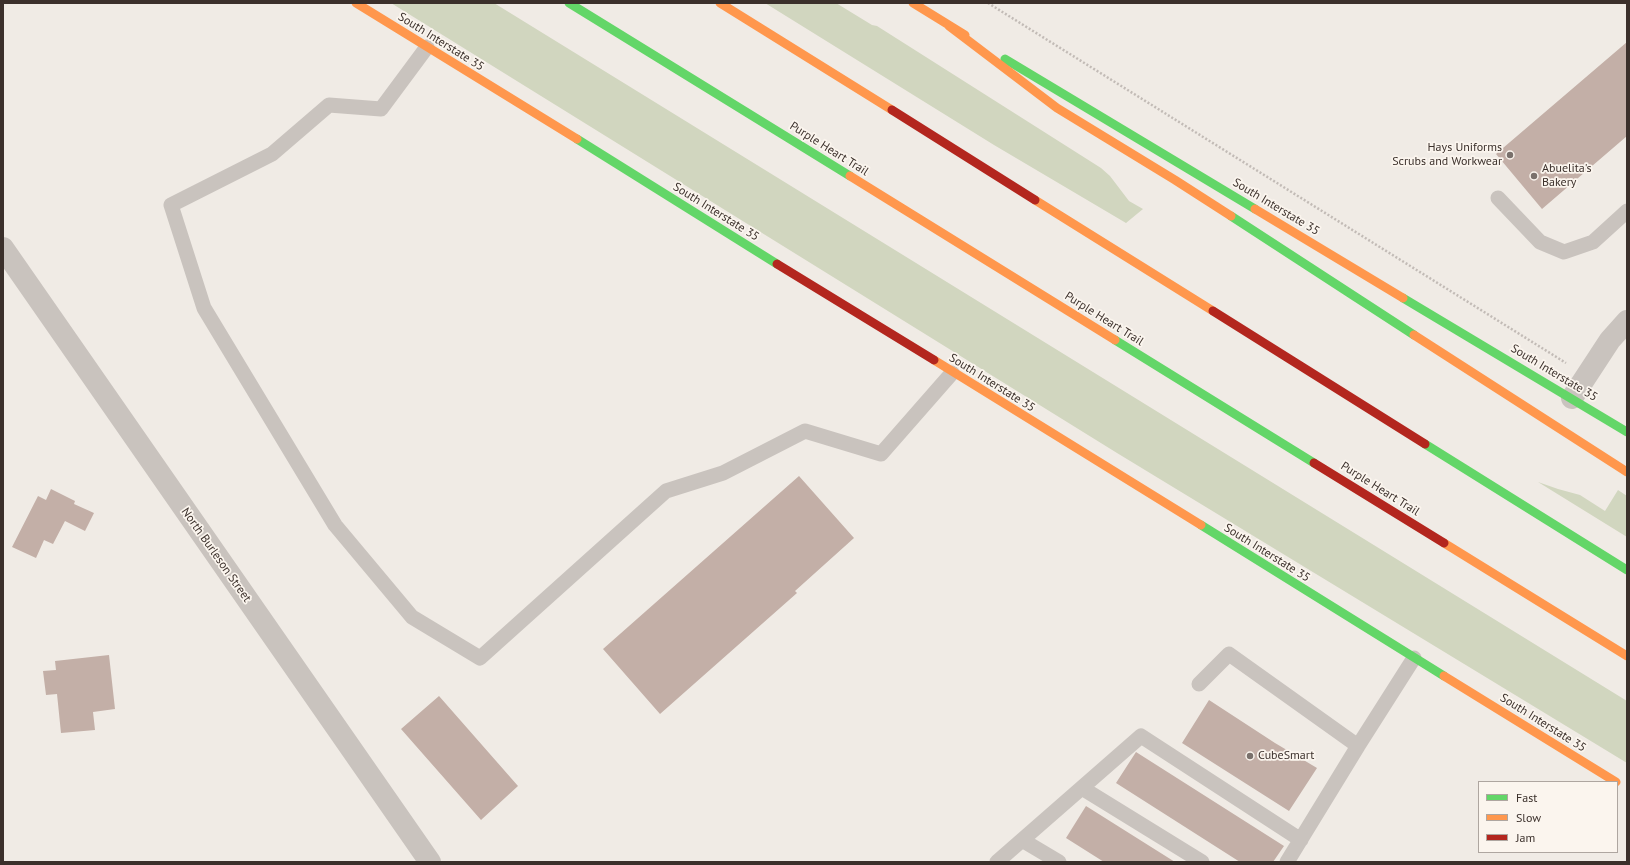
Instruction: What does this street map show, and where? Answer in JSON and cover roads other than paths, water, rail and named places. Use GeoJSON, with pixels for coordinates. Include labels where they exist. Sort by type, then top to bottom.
{"type":"FeatureCollection","features":[{"type":"Feature","properties":{"kind":"main road","name":"South Interstate 35"},"geometry":{"type":"LineString","coordinates":[[356,3],[1613,781]]}},
{"type":"Feature","properties":{"kind":"main road","name":"Purple Heart Trail"},"geometry":{"type":"LineString","coordinates":[[569,3],[1627,656]]}},
{"type":"Feature","properties":{"kind":"main road"},"geometry":{"type":"LineString","coordinates":[[720,3],[1627,570]]}},
{"type":"Feature","properties":{"kind":"main road","name":"South Interstate 35"},"geometry":{"type":"LineString","coordinates":[[913,3],[1627,432]]}},
{"type":"Feature","properties":{"kind":"main road"},"geometry":{"type":"LineString","coordinates":[[949,26],[1057,108],[1174,180],[1627,472]]}},
{"type":"Feature","properties":{"kind":"street","name":"North Burleson Street"},"geometry":{"type":"LineString","coordinates":[[3,248],[430,862]]}},
{"type":"Feature","properties":{"kind":"street"},"geometry":{"type":"LineString","coordinates":[[1572,398],[1610,340],[1627,321]]}},
{"type":"Feature","properties":{"kind":"lane"},"geometry":{"type":"LineString","coordinates":[[427,47],[381,109],[329,105],[272,154],[171,205],[204,308],[335,525],[412,617],[480,658],[666,491],[724,473],[805,431],[880,454],[952,373]]}},
{"type":"Feature","properties":{"kind":"lane"},"geometry":{"type":"LineString","coordinates":[[1498,198],[1540,242],[1564,252],[1593,242],[1627,211]]}},
{"type":"Feature","properties":{"kind":"lane"},"geometry":{"type":"LineString","coordinates":[[1199,684],[1229,654],[1358,746]]}},
{"type":"Feature","properties":{"kind":"lane"},"geometry":{"type":"LineString","coordinates":[[1287,862],[1414,658]]}},
{"type":"Feature","properties":{"kind":"lane"},"geometry":{"type":"LineString","coordinates":[[997,862],[1141,736],[1301,840]]}},
{"type":"Feature","properties":{"kind":"lane"},"geometry":{"type":"LineString","coordinates":[[1082,788],[1202,862]]}},
{"type":"Feature","properties":{"kind":"lane"},"geometry":{"type":"LineString","coordinates":[[1022,840],[1059,862]]}},
{"type":"Feature","properties":{"kind":"place","name":"Hays Uniforms Scrubs and Workwear"},"geometry":{"type":"Point","coordinates":[1510,155]}},
{"type":"Feature","properties":{"kind":"place","name":"Abuelita's Bakery"},"geometry":{"type":"Point","coordinates":[1534,176]}},
{"type":"Feature","properties":{"kind":"place","name":"CubeSmart"},"geometry":{"type":"Point","coordinates":[1250,756]}}]}
